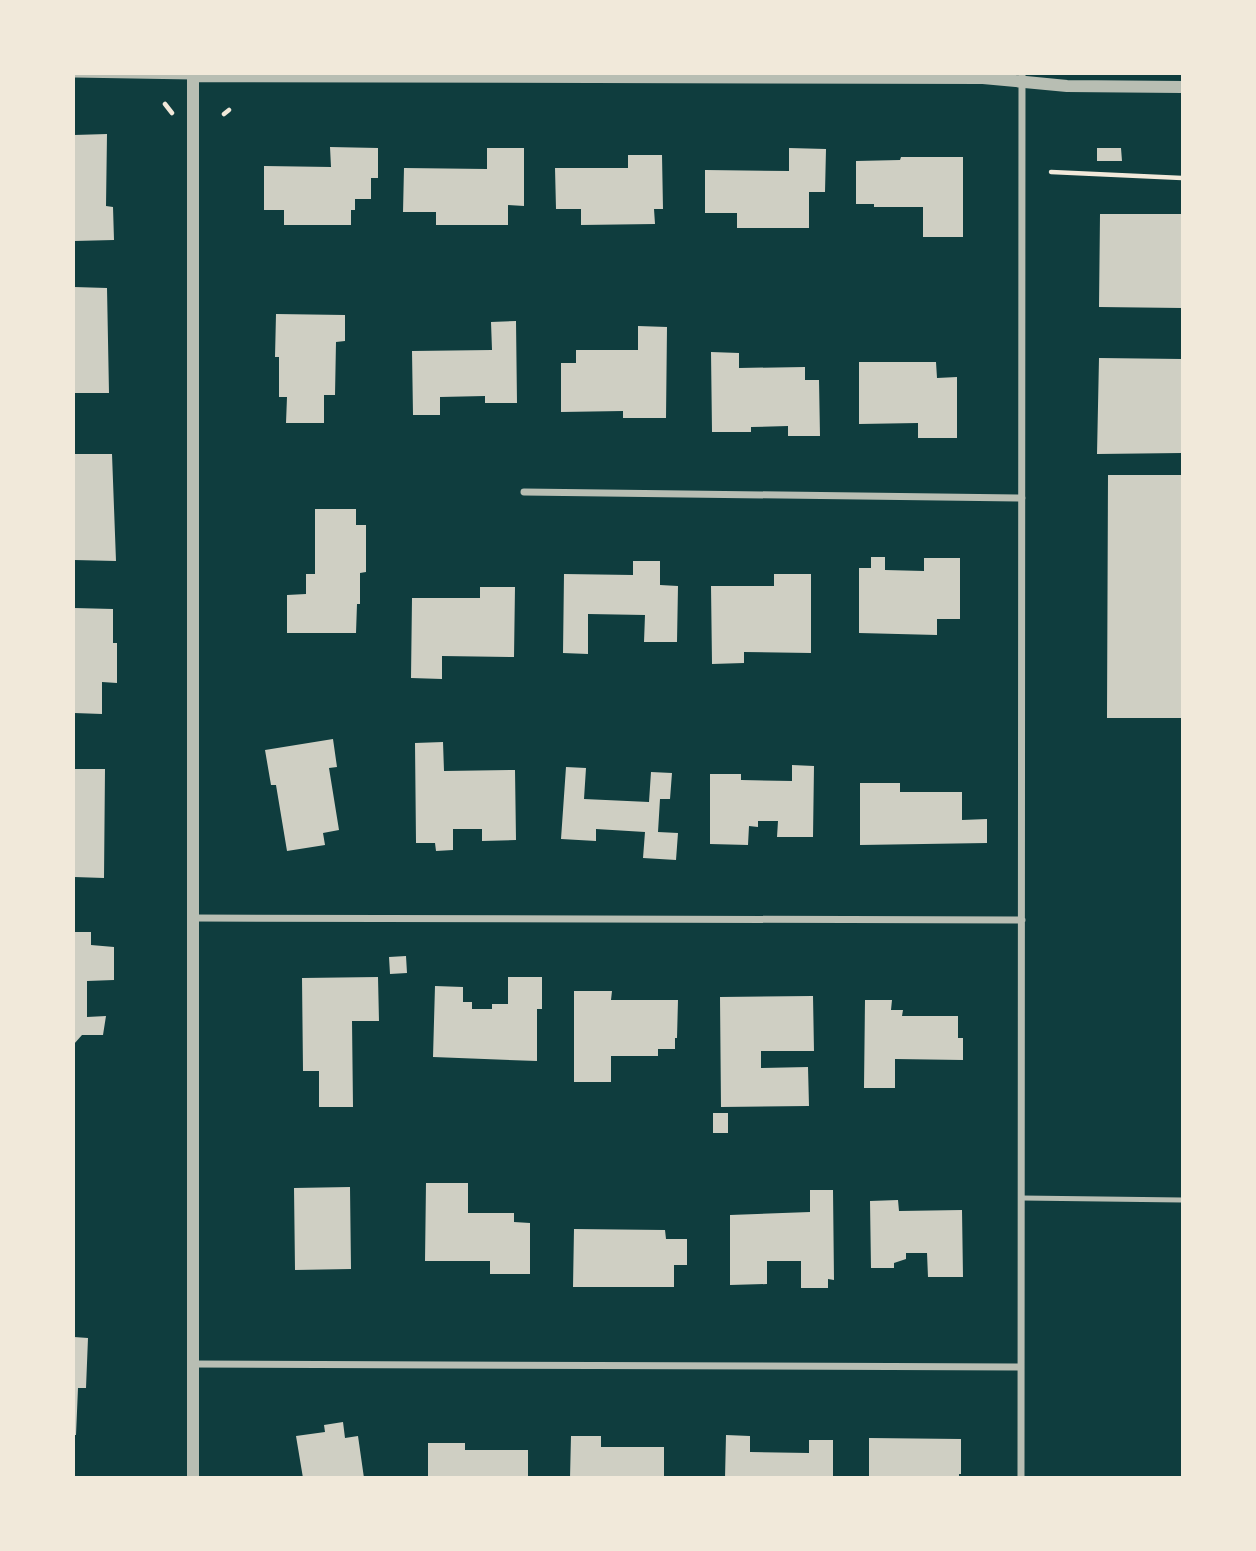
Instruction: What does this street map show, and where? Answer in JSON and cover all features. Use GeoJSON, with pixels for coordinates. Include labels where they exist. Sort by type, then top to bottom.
{"type":"FeatureCollection","features":[{"type":"Feature","properties":{"kind":"street"},"geometry":{"type":"LineString","coordinates":[[74,74],[1022,78],[1067,86],[1182,87]]}},
{"type":"Feature","properties":{"kind":"street"},"geometry":{"type":"LineString","coordinates":[[192,1478],[193,75]]}},
{"type":"Feature","properties":{"kind":"street"},"geometry":{"type":"LineString","coordinates":[[1021,1478],[1022,78]]}},
{"type":"Feature","properties":{"kind":"street"},"geometry":{"type":"LineString","coordinates":[[524,492],[1022,498]]}},
{"type":"Feature","properties":{"kind":"street"},"geometry":{"type":"LineString","coordinates":[[193,918],[1022,920]]}},
{"type":"Feature","properties":{"kind":"street"},"geometry":{"type":"LineString","coordinates":[[192,1364],[1021,1367]]}},
{"type":"Feature","properties":{"kind":"lane"},"geometry":{"type":"LineString","coordinates":[[1022,1198],[1182,1200]]}},
{"type":"Feature","properties":{"kind":"path"},"geometry":{"type":"LineString","coordinates":[[165,104],[172,113]]}},
{"type":"Feature","properties":{"kind":"path"},"geometry":{"type":"LineString","coordinates":[[1051,172],[1182,178]]}},
{"type":"Feature","properties":{"kind":"building"},"geometry":{"type":"Polygon","coordinates":[[[107,134],[106,206],[113,207],[114,240],[74,241],[74,135],[107,134]]]}},
{"type":"Feature","properties":{"kind":"building"},"geometry":{"type":"Polygon","coordinates":[[[330,147],[378,148],[378,178],[371,178],[371,199],[355,199],[355,210],[351,210],[351,225],[284,225],[284,210],[264,210],[264,166],[331,167],[330,147]]]}},
{"type":"Feature","properties":{"kind":"building"},"geometry":{"type":"Polygon","coordinates":[[[487,148],[524,148],[524,206],[508,205],[508,225],[436,225],[436,212],[403,212],[404,168],[487,169],[487,148]]]}},
{"type":"Feature","properties":{"kind":"building"},"geometry":{"type":"Polygon","coordinates":[[[789,148],[826,149],[825,192],[809,192],[809,228],[737,228],[737,213],[705,213],[705,170],[789,171],[789,148]]]}},
{"type":"Feature","properties":{"kind":"building"},"geometry":{"type":"Polygon","coordinates":[[[1097,148],[1121,148],[1122,161],[1097,161],[1097,148]]]}},
{"type":"Feature","properties":{"kind":"building"},"geometry":{"type":"Polygon","coordinates":[[[628,155],[662,155],[663,209],[654,209],[655,224],[581,225],[581,209],[556,209],[555,168],[628,168],[628,155]]]}},
{"type":"Feature","properties":{"kind":"building"},"geometry":{"type":"Polygon","coordinates":[[[901,157],[963,157],[963,237],[923,237],[923,207],[874,207],[874,204],[856,204],[856,161],[900,160],[901,157]]]}},
{"type":"Feature","properties":{"kind":"building"},"geometry":{"type":"Polygon","coordinates":[[[1100,214],[1182,214],[1182,308],[1099,307],[1100,214]]]}},
{"type":"Feature","properties":{"kind":"building"},"geometry":{"type":"Polygon","coordinates":[[[74,287],[107,288],[109,393],[74,393],[74,287]]]}},
{"type":"Feature","properties":{"kind":"building"},"geometry":{"type":"Polygon","coordinates":[[[276,314],[345,315],[345,341],[336,342],[335,395],[324,395],[324,423],[286,423],[287,397],[279,397],[279,357],[275,357],[276,314]]]}},
{"type":"Feature","properties":{"kind":"building"},"geometry":{"type":"Polygon","coordinates":[[[516,321],[517,403],[485,403],[485,396],[440,397],[440,415],[413,415],[412,351],[492,350],[491,322],[516,321]]]}},
{"type":"Feature","properties":{"kind":"building"},"geometry":{"type":"Polygon","coordinates":[[[638,326],[667,327],[666,418],[623,418],[623,411],[561,412],[561,363],[576,363],[576,350],[638,350],[638,326]]]}},
{"type":"Feature","properties":{"kind":"building"},"geometry":{"type":"Polygon","coordinates":[[[711,352],[739,353],[739,368],[805,367],[805,380],[819,380],[820,436],[788,436],[788,426],[751,427],[751,432],[712,432],[711,352]]]}},
{"type":"Feature","properties":{"kind":"building"},"geometry":{"type":"Polygon","coordinates":[[[1099,358],[1182,359],[1182,453],[1097,454],[1099,358]]]}},
{"type":"Feature","properties":{"kind":"building"},"geometry":{"type":"Polygon","coordinates":[[[859,362],[936,362],[937,378],[957,377],[957,438],[918,438],[918,423],[859,424],[859,362]]]}},
{"type":"Feature","properties":{"kind":"building"},"geometry":{"type":"Polygon","coordinates":[[[74,454],[112,454],[116,561],[74,560],[74,454]]]}},
{"type":"Feature","properties":{"kind":"building"},"geometry":{"type":"Polygon","coordinates":[[[1108,475],[1182,475],[1182,718],[1107,718],[1108,475]]]}},
{"type":"Feature","properties":{"kind":"building"},"geometry":{"type":"Polygon","coordinates":[[[315,509],[356,509],[356,525],[366,525],[366,572],[360,573],[356,633],[287,633],[287,595],[306,594],[306,574],[315,574],[315,509]]]}},
{"type":"Feature","properties":{"kind":"building"},"geometry":{"type":"Polygon","coordinates":[[[871,557],[885,557],[885,570],[924,571],[924,558],[960,558],[960,619],[937,619],[937,635],[859,633],[859,568],[871,568],[871,557]]]}},
{"type":"Feature","properties":{"kind":"building"},"geometry":{"type":"Polygon","coordinates":[[[633,561],[660,561],[660,585],[678,586],[677,642],[644,642],[645,615],[588,614],[588,654],[563,653],[564,574],[633,575],[633,561]]]}},
{"type":"Feature","properties":{"kind":"building"},"geometry":{"type":"Polygon","coordinates":[[[774,574],[811,574],[811,653],[744,652],[744,663],[712,664],[711,586],[774,586],[774,574]]]}},
{"type":"Feature","properties":{"kind":"building"},"geometry":{"type":"Polygon","coordinates":[[[480,587],[515,587],[514,657],[442,656],[442,679],[411,678],[412,598],[480,598],[480,587]]]}},
{"type":"Feature","properties":{"kind":"building"},"geometry":{"type":"Polygon","coordinates":[[[74,608],[113,609],[113,643],[117,643],[117,683],[102,682],[102,714],[74,713],[74,608]]]}},
{"type":"Feature","properties":{"kind":"building"},"geometry":{"type":"Polygon","coordinates":[[[333,739],[337,767],[329,768],[339,830],[323,833],[325,845],[287,851],[276,785],[271,785],[265,750],[333,739]]]}},
{"type":"Feature","properties":{"kind":"building"},"geometry":{"type":"Polygon","coordinates":[[[443,742],[444,771],[515,770],[516,840],[482,841],[482,829],[453,829],[453,850],[436,851],[435,843],[416,843],[415,743],[443,742]]]}},
{"type":"Feature","properties":{"kind":"building"},"geometry":{"type":"Polygon","coordinates":[[[792,765],[814,766],[813,837],[777,837],[778,821],[758,821],[758,827],[749,826],[748,845],[710,844],[710,774],[741,774],[741,780],[792,781],[792,765]]]}},
{"type":"Feature","properties":{"kind":"building"},"geometry":{"type":"Polygon","coordinates":[[[566,767],[586,768],[584,799],[649,802],[651,772],[672,773],[670,799],[660,799],[658,832],[678,833],[676,860],[643,858],[645,832],[596,829],[596,841],[561,839],[566,767]]]}},
{"type":"Feature","properties":{"kind":"building"},"geometry":{"type":"Polygon","coordinates":[[[74,769],[105,769],[104,878],[74,877],[74,769]]]}},
{"type":"Feature","properties":{"kind":"building"},"geometry":{"type":"Polygon","coordinates":[[[860,783],[900,783],[900,792],[962,792],[962,820],[987,819],[987,843],[860,845],[860,783]]]}},
{"type":"Feature","properties":{"kind":"building"},"geometry":{"type":"Polygon","coordinates":[[[74,932],[91,932],[91,945],[114,947],[114,980],[87,981],[87,1017],[106,1016],[103,1035],[82,1035],[74,1044],[74,932]]]}},
{"type":"Feature","properties":{"kind":"building"},"geometry":{"type":"Polygon","coordinates":[[[406,956],[407,973],[390,974],[389,957],[406,956]]]}},
{"type":"Feature","properties":{"kind":"building"},"geometry":{"type":"Polygon","coordinates":[[[378,977],[379,1021],[352,1021],[353,1107],[319,1107],[319,1071],[303,1071],[302,978],[378,977]]]}},
{"type":"Feature","properties":{"kind":"building"},"geometry":{"type":"Polygon","coordinates":[[[508,977],[542,977],[542,1009],[537,1009],[537,1061],[433,1057],[435,986],[463,987],[463,1002],[472,1002],[472,1009],[492,1009],[492,1004],[508,1004],[508,977]]]}},
{"type":"Feature","properties":{"kind":"building"},"geometry":{"type":"Polygon","coordinates":[[[574,991],[612,991],[611,1000],[678,1000],[675,1049],[658,1049],[658,1056],[611,1056],[611,1082],[574,1082],[574,991]]]}},
{"type":"Feature","properties":{"kind":"building"},"geometry":{"type":"Polygon","coordinates":[[[813,996],[814,1051],[761,1051],[761,1068],[808,1067],[809,1106],[721,1107],[720,997],[813,996]]]}},
{"type":"Feature","properties":{"kind":"building"},"geometry":{"type":"Polygon","coordinates":[[[865,1000],[892,1000],[891,1010],[903,1010],[902,1016],[958,1016],[958,1038],[963,1038],[963,1060],[895,1059],[895,1088],[864,1088],[865,1000]]]}},
{"type":"Feature","properties":{"kind":"building"},"geometry":{"type":"Polygon","coordinates":[[[713,1113],[728,1113],[728,1133],[713,1133],[713,1113]]]}},
{"type":"Feature","properties":{"kind":"building"},"geometry":{"type":"Polygon","coordinates":[[[426,1183],[468,1183],[468,1213],[514,1213],[514,1222],[530,1223],[530,1274],[490,1274],[490,1261],[425,1261],[426,1183]]]}},
{"type":"Feature","properties":{"kind":"building"},"geometry":{"type":"Polygon","coordinates":[[[350,1187],[351,1269],[295,1270],[294,1188],[350,1187]]]}},
{"type":"Feature","properties":{"kind":"building"},"geometry":{"type":"Polygon","coordinates":[[[810,1190],[833,1190],[834,1280],[828,1279],[828,1288],[801,1288],[801,1261],[767,1261],[767,1284],[730,1285],[730,1215],[810,1212],[810,1190]]]}},
{"type":"Feature","properties":{"kind":"building"},"geometry":{"type":"Polygon","coordinates":[[[898,1200],[899,1211],[962,1210],[963,1277],[928,1277],[927,1253],[906,1253],[906,1259],[894,1263],[894,1268],[871,1268],[870,1201],[898,1200]]]}},
{"type":"Feature","properties":{"kind":"building"},"geometry":{"type":"Polygon","coordinates":[[[574,1229],[665,1230],[666,1239],[687,1239],[687,1265],[674,1265],[674,1287],[573,1287],[574,1229]]]}},
{"type":"Feature","properties":{"kind":"building"},"geometry":{"type":"Polygon","coordinates":[[[74,1337],[88,1338],[86,1388],[78,1388],[76,1435],[74,1435],[74,1337]]]}},
{"type":"Feature","properties":{"kind":"building"},"geometry":{"type":"Polygon","coordinates":[[[343,1422],[345,1438],[358,1436],[364,1478],[303,1478],[296,1436],[325,1432],[324,1425],[343,1422]]]}},
{"type":"Feature","properties":{"kind":"building"},"geometry":{"type":"Polygon","coordinates":[[[726,1435],[750,1436],[750,1452],[809,1453],[809,1440],[833,1440],[833,1478],[725,1478],[726,1435]]]}},
{"type":"Feature","properties":{"kind":"building"},"geometry":{"type":"Polygon","coordinates":[[[571,1436],[601,1436],[601,1447],[664,1447],[664,1478],[570,1478],[571,1436]]]}},
{"type":"Feature","properties":{"kind":"building"},"geometry":{"type":"Polygon","coordinates":[[[869,1438],[961,1439],[961,1474],[959,1478],[869,1478],[869,1438]]]}},
{"type":"Feature","properties":{"kind":"building"},"geometry":{"type":"Polygon","coordinates":[[[428,1443],[465,1443],[465,1450],[528,1450],[528,1478],[428,1478],[428,1443]]]}}]}
